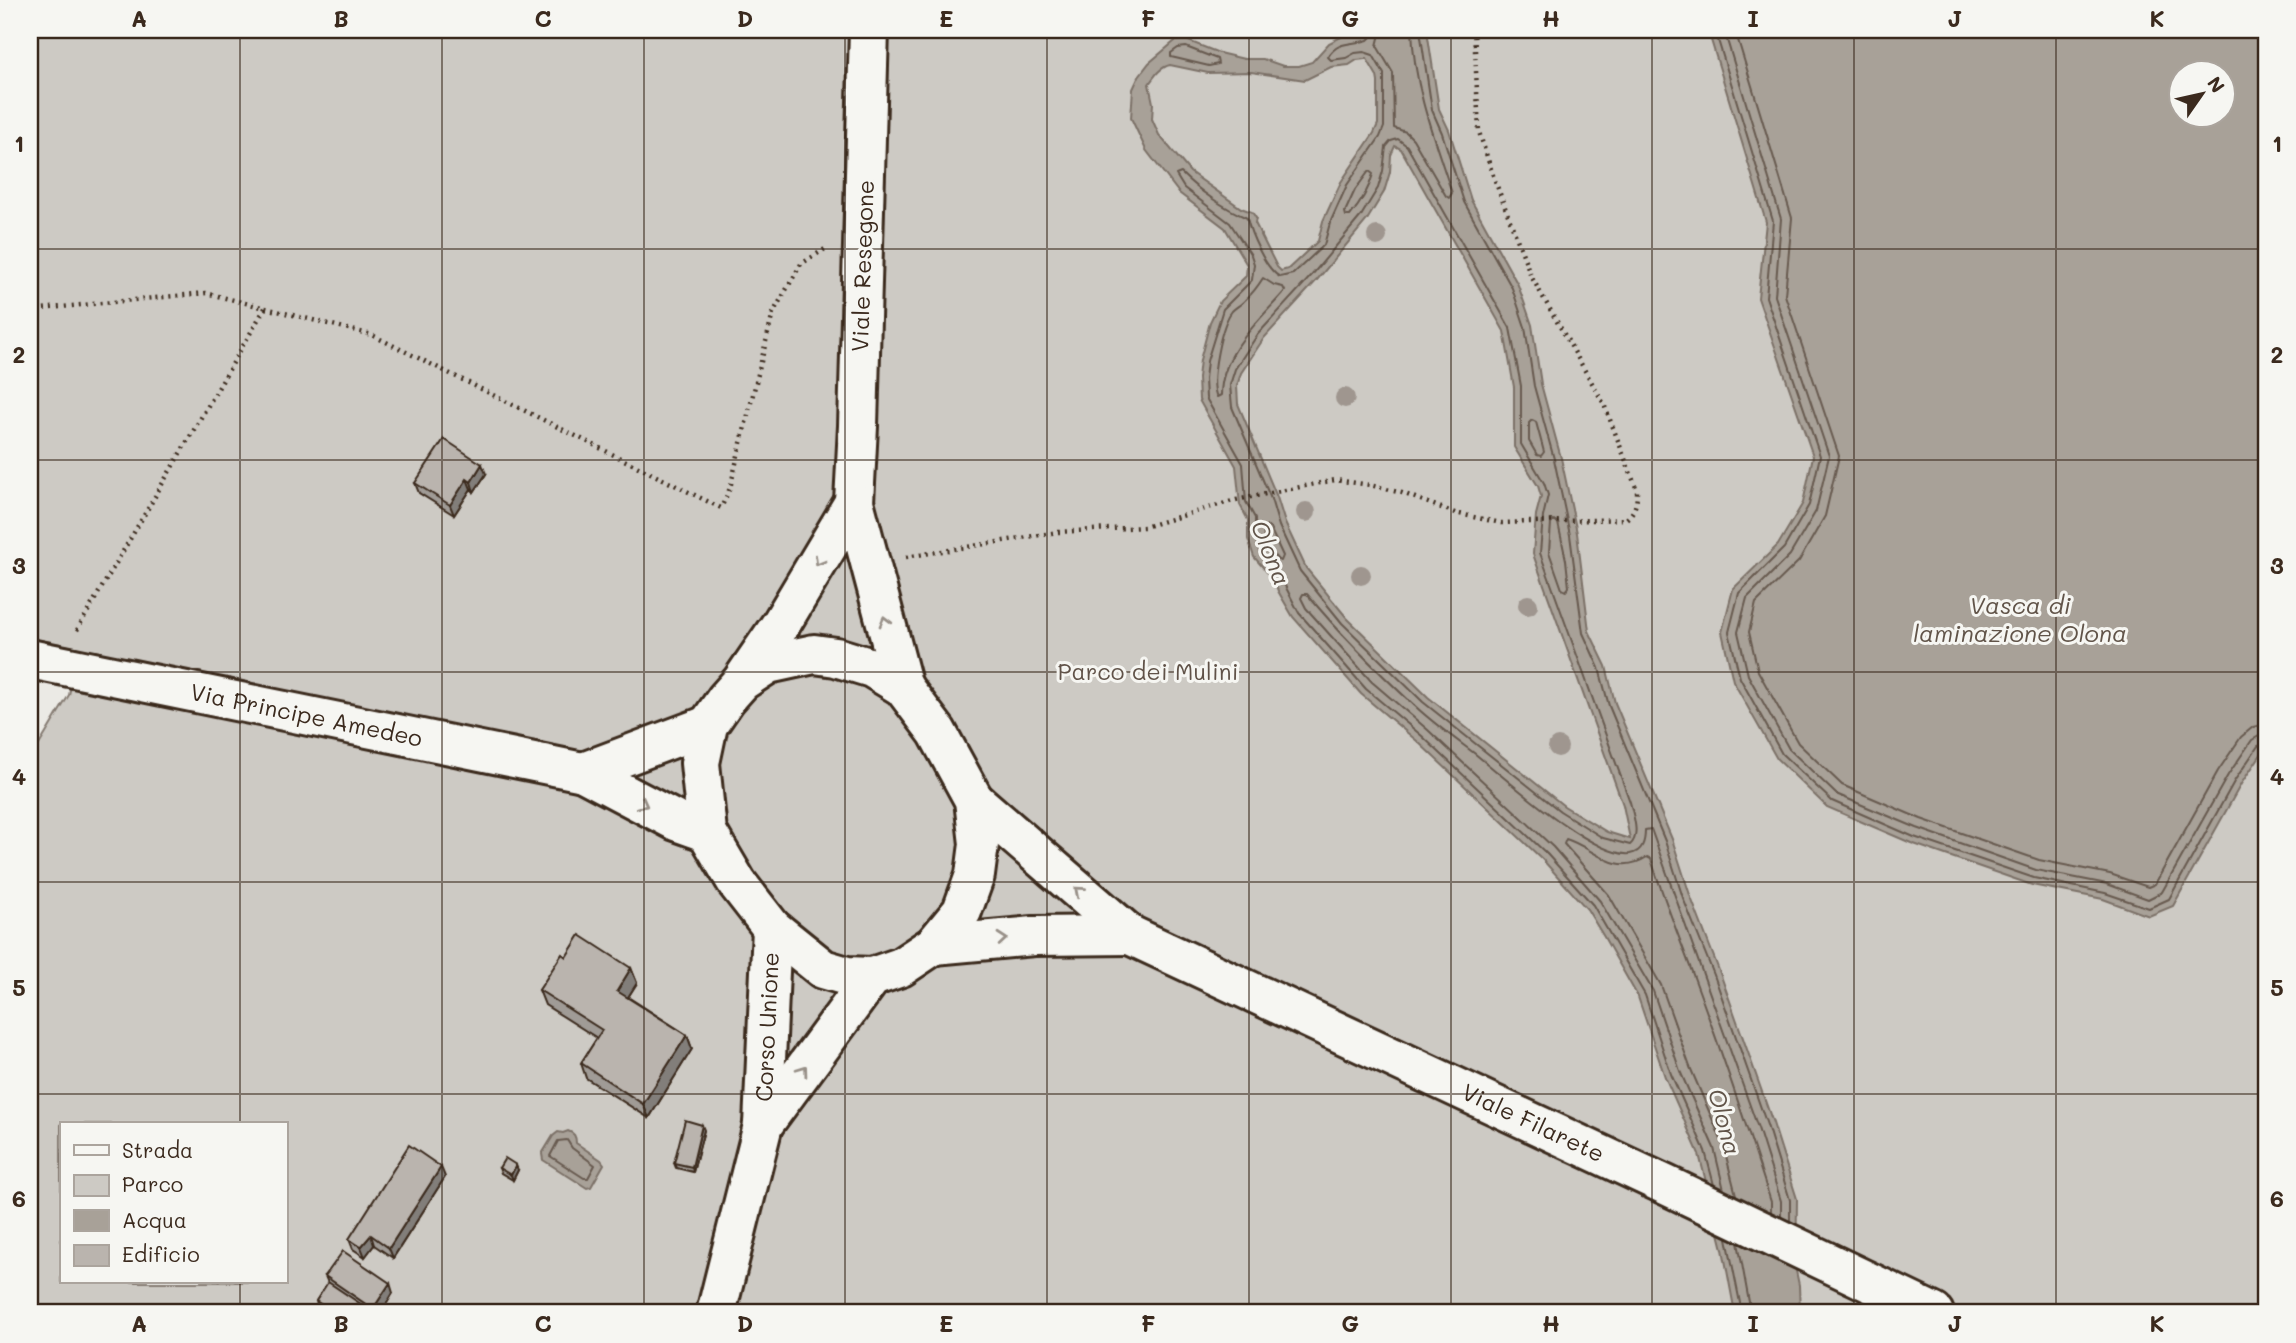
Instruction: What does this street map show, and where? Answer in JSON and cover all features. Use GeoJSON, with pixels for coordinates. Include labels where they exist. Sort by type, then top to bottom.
{"type":"FeatureCollection","features":[{"type":"Feature","properties":{"kind":"street","name":"Viale Resegone"},"geometry":{"type":"LineString","coordinates":[[869,30],[854,502],[903,687]]}},
{"type":"Feature","properties":{"kind":"street","name":"Viale Resegone"},"geometry":{"type":"LineString","coordinates":[[742,681],[781,624],[854,502]]}},
{"type":"Feature","properties":{"kind":"street"},"geometry":{"type":"LineString","coordinates":[[814,654],[836,657],[872,668],[903,687],[937,732],[974,800],[979,844],[975,875],[962,911],[934,945],[901,967],[872,977],[847,976],[823,969],[772,928],[737,883],[707,832],[700,763],[708,725],[742,681],[768,664],[814,654]]}},
{"type":"Feature","properties":{"kind":"street","name":"Via Principe Amedeo"},"geometry":{"type":"LineString","coordinates":[[43,662],[583,772],[676,821],[707,832]]}},
{"type":"Feature","properties":{"kind":"street"},"geometry":{"type":"LineString","coordinates":[[583,772],[708,725]]}},
{"type":"Feature","properties":{"kind":"street","name":"Viale Filarete"},"geometry":{"type":"LineString","coordinates":[[974,800],[1130,935],[1934,1313]]}},
{"type":"Feature","properties":{"kind":"street","name":"Corso Unione"},"geometry":{"type":"LineString","coordinates":[[716,1313],[763,1125],[772,928]]}},
{"type":"Feature","properties":{"kind":"street","name":"Viale Filarete"},"geometry":{"type":"LineString","coordinates":[[934,945],[1034,936],[1130,935]]}},
{"type":"Feature","properties":{"kind":"street","name":"Corso Unione"},"geometry":{"type":"LineString","coordinates":[[763,1125],[872,977]]}},
{"type":"Feature","properties":{"kind":"path"},"geometry":{"type":"LineString","coordinates":[[905,556],[1058,532],[1144,527],[1236,500],[1335,480],[1402,493],[1455,513],[1484,520],[1521,524],[1626,519],[1633,513],[1637,503],[1637,490],[1604,404],[1531,276],[1494,178],[1479,132],[1474,30]]}},
{"type":"Feature","properties":{"kind":"path"},"geometry":{"type":"LineString","coordinates":[[30,310],[206,293],[372,335],[721,508],[730,488],[773,313],[784,290],[801,264],[822,250],[864,239]]}},
{"type":"Feature","properties":{"kind":"path"},"geometry":{"type":"LineString","coordinates":[[43,662],[265,308]]}},
{"type":"Feature","properties":{"kind":"green space","name":"Parco dei Mulini"},"geometry":{"type":"Polygon","coordinates":[[[30,30],[2266,30],[2266,1313],[30,1313],[30,760],[69,695],[79,648],[30,638],[30,30]]]}},
{"type":"Feature","properties":{"kind":"water","name":"Olona"},"geometry":{"type":"Polygon","coordinates":[[[1366,30],[1427,30],[1439,109],[1449,130],[1471,200],[1518,285],[1532,325],[1541,384],[1577,533],[1589,631],[1606,666],[1615,703],[1672,839],[1773,1123],[1797,1199],[1796,1271],[1800,1313],[1735,1313],[1723,1249],[1699,1154],[1665,1077],[1638,997],[1604,937],[1587,909],[1542,859],[1417,741],[1361,694],[1293,617],[1274,580],[1254,557],[1248,539],[1248,520],[1240,505],[1236,466],[1199,400],[1200,360],[1210,322],[1220,301],[1246,276],[1247,265],[1225,228],[1179,193],[1146,150],[1131,118],[1133,89],[1149,63],[1175,41],[1186,40],[1244,59],[1263,59],[1283,66],[1299,66],[1312,62],[1329,43],[1343,36],[1365,34],[1366,30]],[[1367,59],[1357,60],[1349,65],[1331,67],[1305,80],[1251,72],[1208,73],[1170,65],[1160,70],[1149,84],[1153,103],[1152,119],[1159,135],[1190,172],[1241,208],[1252,212],[1256,218],[1255,223],[1281,271],[1288,269],[1318,241],[1323,221],[1341,182],[1378,124],[1377,76],[1367,59]],[[1395,146],[1384,192],[1367,220],[1264,338],[1241,373],[1237,386],[1238,404],[1277,497],[1285,523],[1306,568],[1347,618],[1428,697],[1564,806],[1607,832],[1630,839],[1623,805],[1533,554],[1536,515],[1541,496],[1538,486],[1514,447],[1514,387],[1504,331],[1401,149],[1395,146]]]}},
{"type":"Feature","properties":{"kind":"water","name":"Vasca di laminazione Olona"},"geometry":{"type":"Polygon","coordinates":[[[1708,30],[2266,30],[2266,747],[2241,784],[2173,906],[2149,916],[2103,899],[2032,885],[1911,843],[1827,807],[1777,759],[1733,681],[1722,632],[1733,589],[1778,545],[1803,503],[1813,456],[1758,298],[1766,222],[1708,30]]]}},
{"type":"Feature","properties":{"kind":"water"},"geometry":{"type":"Polygon","coordinates":[[[568,1131],[576,1138],[576,1143],[604,1164],[591,1187],[587,1188],[543,1160],[542,1154],[553,1136],[558,1132],[568,1131]]]}},
{"type":"Feature","properties":{"kind":"building"},"geometry":{"type":"Polygon","coordinates":[[[444,439],[482,464],[471,482],[467,479],[450,505],[415,483],[444,439]]]}},
{"type":"Feature","properties":{"kind":"building"},"geometry":{"type":"Polygon","coordinates":[[[580,935],[631,968],[617,991],[687,1035],[643,1104],[581,1063],[602,1030],[539,990],[562,954],[566,957],[580,935]]]}},
{"type":"Feature","properties":{"kind":"building"},"geometry":{"type":"Polygon","coordinates":[[[685,1120],[702,1125],[692,1167],[674,1163],[685,1120]]]}},
{"type":"Feature","properties":{"kind":"building"},"geometry":{"type":"Polygon","coordinates":[[[409,1145],[441,1167],[389,1248],[371,1235],[361,1247],[349,1239],[409,1145]]]}},
{"type":"Feature","properties":{"kind":"building"},"geometry":{"type":"Polygon","coordinates":[[[505,1158],[516,1165],[511,1175],[499,1168],[505,1158]]]}},
{"type":"Feature","properties":{"kind":"building"},"geometry":{"type":"Polygon","coordinates":[[[343,1251],[390,1283],[373,1309],[325,1276],[343,1251]]]}},
{"type":"Feature","properties":{"kind":"building"},"geometry":{"type":"Polygon","coordinates":[[[328,1282],[374,1313],[334,1313],[316,1301],[328,1282]]]}}]}
